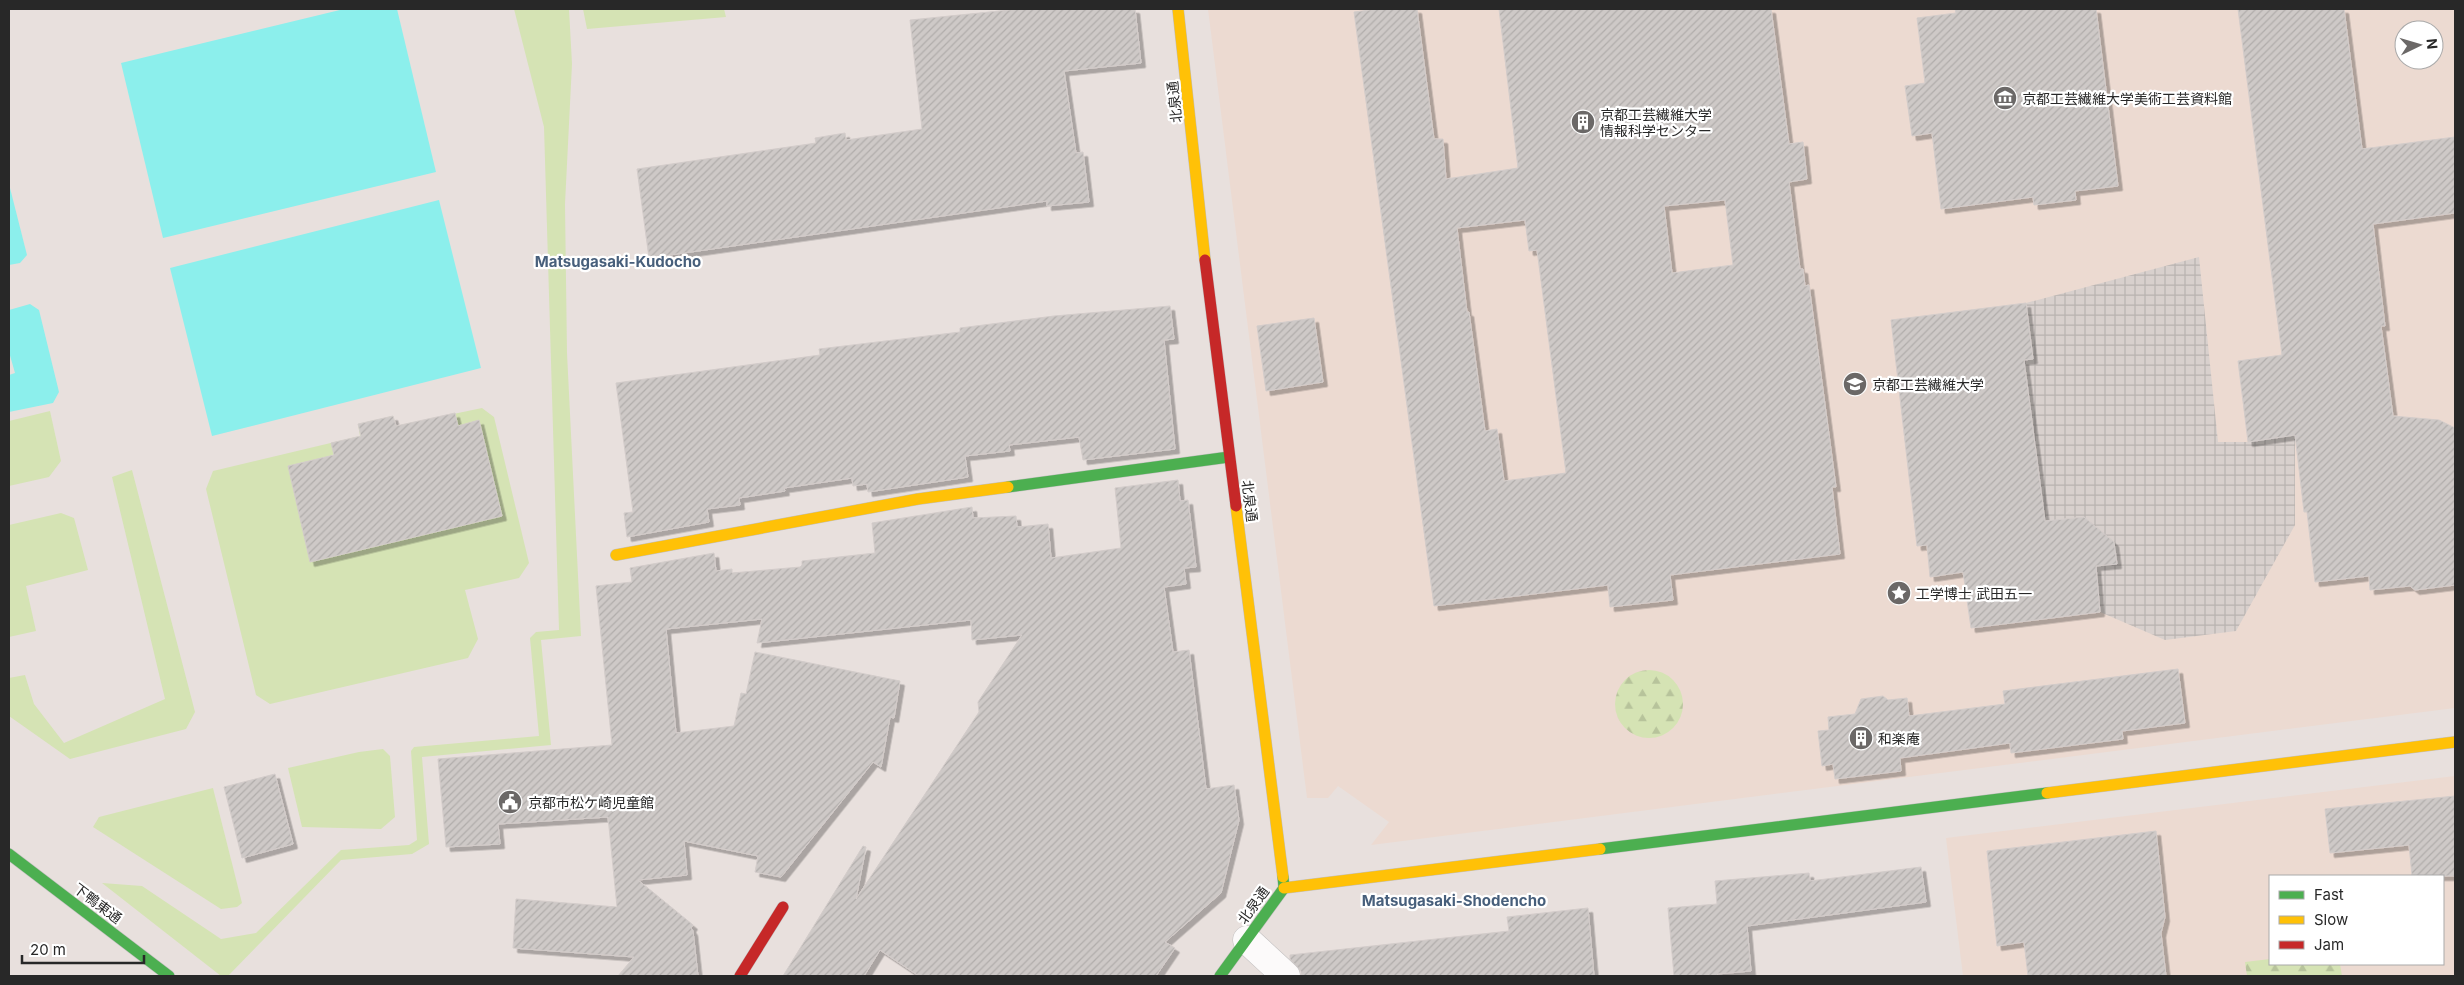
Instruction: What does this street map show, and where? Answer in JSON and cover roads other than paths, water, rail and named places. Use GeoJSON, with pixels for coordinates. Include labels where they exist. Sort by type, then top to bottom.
{"type":"FeatureCollection","features":[{"type":"Feature","properties":{"kind":"street","name":"北泉通"},"geometry":{"type":"LineString","coordinates":[[1178,9],[1229,457],[1284,888],[1220,976]]}},
{"type":"Feature","properties":{"kind":"street"},"geometry":{"type":"LineString","coordinates":[[616,555],[918,498],[1229,457]]}},
{"type":"Feature","properties":{"kind":"street"},"geometry":{"type":"LineString","coordinates":[[1284,888],[2455,742]]}},
{"type":"Feature","properties":{"kind":"street","name":"下鴨東通"},"geometry":{"type":"LineString","coordinates":[[9,854],[169,976]]}},
{"type":"Feature","properties":{"kind":"street"},"geometry":{"type":"LineString","coordinates":[[740,976],[783,907]]}},
{"type":"Feature","properties":{"kind":"street"},"geometry":{"type":"LineString","coordinates":[[1247,940],[1286,976]]}},
{"type":"Feature","properties":{"kind":"water"},"geometry":{"type":"Polygon","coordinates":[[[344,9],[397,9],[436,172],[163,238],[121,63],[344,9]]]}},
{"type":"Feature","properties":{"kind":"water"},"geometry":{"type":"Polygon","coordinates":[[[9,184],[27,255],[20,263],[9,265],[9,184]]]}},
{"type":"Feature","properties":{"kind":"water"},"geometry":{"type":"Polygon","coordinates":[[[439,200],[481,368],[212,436],[170,268],[439,200]]]}},
{"type":"Feature","properties":{"kind":"water"},"geometry":{"type":"Polygon","coordinates":[[[30,304],[39,310],[59,392],[53,403],[9,412],[9,375],[15,373],[9,352],[9,310],[30,304]]]}},
{"type":"Feature","properties":{"kind":"place","name":"京都工芸繊維大学美術工芸資料館"},"geometry":{"type":"Point","coordinates":[2005,98]}},
{"type":"Feature","properties":{"kind":"place","name":"京都工芸繊維大学 情報科学センター"},"geometry":{"type":"Point","coordinates":[1583,122]}},
{"type":"Feature","properties":{"kind":"place","name":"京都工芸繊維大学"},"geometry":{"type":"Point","coordinates":[1855,384]}},
{"type":"Feature","properties":{"kind":"place","name":"工学博士 武田五一"},"geometry":{"type":"Point","coordinates":[1899,593]}},
{"type":"Feature","properties":{"kind":"place","name":"和楽庵"},"geometry":{"type":"Point","coordinates":[1861,738]}},
{"type":"Feature","properties":{"kind":"place","name":"京都市松ケ崎児童館"},"geometry":{"type":"Point","coordinates":[510,802]}},
{"type":"Feature","properties":{"kind":"district","name":"Matsugasaki-Kudocho"},"geometry":{"type":"Point","coordinates":[618,261]}},
{"type":"Feature","properties":{"kind":"district","name":"Matsugasaki-Shodencho"},"geometry":{"type":"Point","coordinates":[1454,900]}}]}
